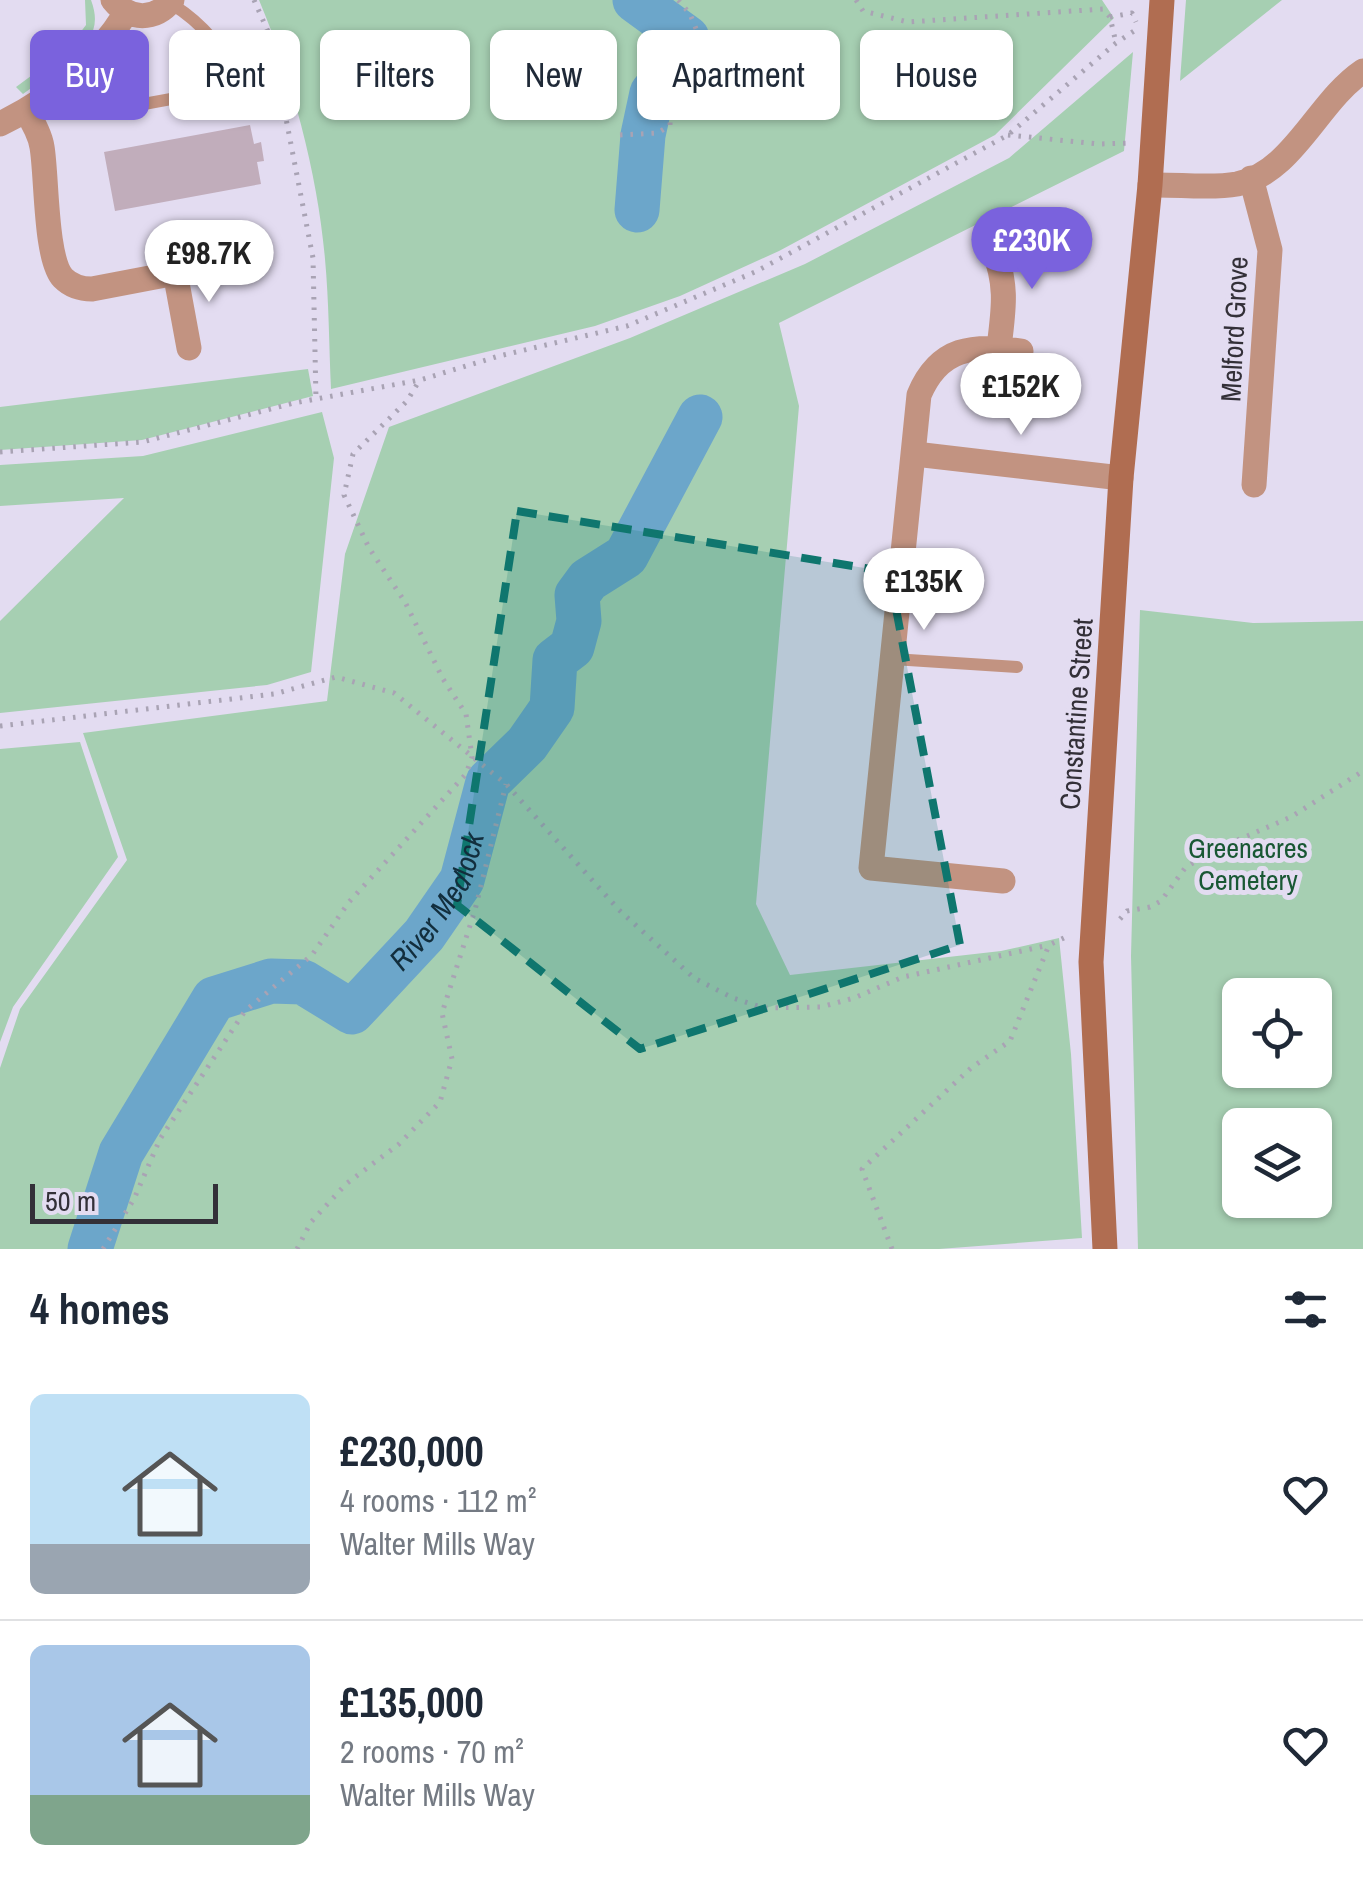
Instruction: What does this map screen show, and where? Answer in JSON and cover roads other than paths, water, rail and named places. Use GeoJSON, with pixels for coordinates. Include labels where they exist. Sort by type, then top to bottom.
{"type":"FeatureCollection","features":[{"type":"Feature","properties":{"kind":"street","name":"Constantine Street"},"geometry":{"type":"LineString","coordinates":[[1105,1249],[1090,962],[1121,478],[1150,184],[1162,0]]}},
{"type":"Feature","properties":{"kind":"street"},"geometry":{"type":"LineString","coordinates":[[0,124],[26,112],[99,53],[120,6],[136,16],[155,14],[171,1]]}},
{"type":"Feature","properties":{"kind":"street"},"geometry":{"type":"LineString","coordinates":[[1150,184],[1237,184],[1274,168],[1342,85],[1363,70]]}},
{"type":"Feature","properties":{"kind":"street"},"geometry":{"type":"LineString","coordinates":[[26,112],[42,144],[52,244],[57,269],[64,280],[79,288],[92,289],[202,268]]}},
{"type":"Feature","properties":{"kind":"street","name":"Melford Grove"},"geometry":{"type":"LineString","coordinates":[[1251,178],[1270,250],[1254,485]]}},
{"type":"Feature","properties":{"kind":"street"},"geometry":{"type":"LineString","coordinates":[[992,246],[1004,274],[1010,349],[975,348],[939,361],[919,395],[872,868],[1003,881]]}},
{"type":"Feature","properties":{"kind":"street"},"geometry":{"type":"LineString","coordinates":[[175,272],[189,348]]}},
{"type":"Feature","properties":{"kind":"street"},"geometry":{"type":"LineString","coordinates":[[915,454],[1121,478]]}},
{"type":"Feature","properties":{"kind":"lane"},"geometry":{"type":"LineString","coordinates":[[149,103],[231,88],[234,80],[220,45],[171,1]]}},
{"type":"Feature","properties":{"kind":"lane"},"geometry":{"type":"LineString","coordinates":[[893,659],[1018,667]]}},
{"type":"Feature","properties":{"kind":"waterway","name":"River Medlock"},"geometry":{"type":"LineString","coordinates":[[635,0],[687,38],[676,63],[652,93],[643,135],[637,210]]}},
{"type":"Feature","properties":{"kind":"waterway","name":"River Medlock"},"geometry":{"type":"LineString","coordinates":[[90,1249],[121,1153],[214,999],[271,981],[303,982],[352,1012],[424,935],[462,880],[488,782],[527,744],[552,708],[555,660],[572,647],[579,621],[577,595],[588,580],[626,556],[700,417]]}},
{"type":"Feature","properties":{"kind":"park label","name":"Greenacres Cemetery"},"geometry":{"type":"Point","coordinates":[1248,864]}}]}
